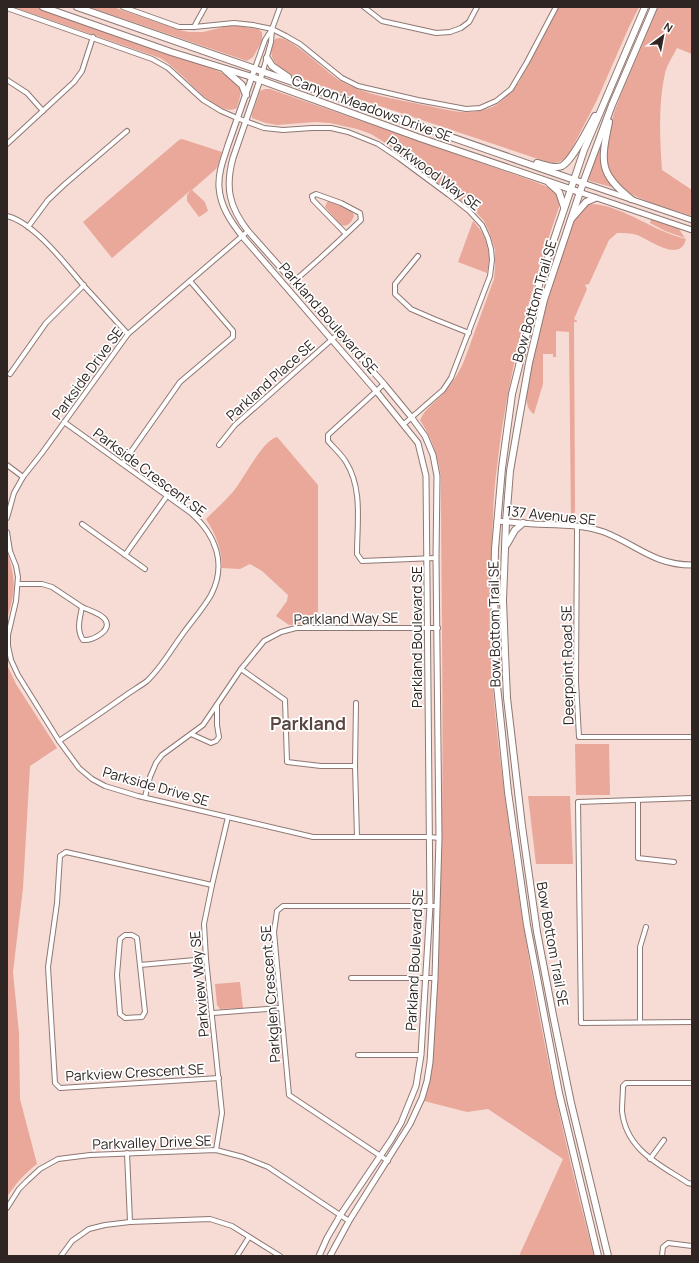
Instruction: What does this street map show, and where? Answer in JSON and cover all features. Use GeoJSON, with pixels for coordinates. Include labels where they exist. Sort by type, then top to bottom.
{"type":"FeatureCollection","features":[{"type":"Feature","properties":{"kind":"main road","name":"Canyon Meadows Drive SE"},"geometry":{"type":"LineString","coordinates":[[43,7],[171,52],[252,77],[420,138],[580,192]]}},
{"type":"Feature","properties":{"kind":"main road","name":"Canyon Meadows Drive SE"},"geometry":{"type":"LineString","coordinates":[[77,7],[582,183]]}},
{"type":"Feature","properties":{"kind":"main road","name":"Bow Bottom Trail SE"},"geometry":{"type":"LineString","coordinates":[[598,1256],[559,1093],[527,925],[512,823],[496,676],[494,588],[497,521],[506,431],[512,394],[540,281],[584,150],[645,7]]}},
{"type":"Feature","properties":{"kind":"main road","name":"Bow Bottom Trail SE"},"geometry":{"type":"LineString","coordinates":[[608,1256],[571,1103],[558,1041],[537,932],[521,818],[507,698],[504,600],[506,522],[510,471],[529,363],[544,300],[582,183],[612,105],[654,7]]}},
{"type":"Feature","properties":{"kind":"main road"},"geometry":{"type":"LineString","coordinates":[[267,58],[272,66],[280,73],[301,85]]}},
{"type":"Feature","properties":{"kind":"main road"},"geometry":{"type":"LineString","coordinates":[[224,68],[242,85],[246,95]]}},
{"type":"Feature","properties":{"kind":"main road"},"geometry":{"type":"LineString","coordinates":[[520,161],[553,167],[561,166],[575,151],[607,96]]}},
{"type":"Feature","properties":{"kind":"main road"},"geometry":{"type":"LineString","coordinates":[[612,105],[603,159],[604,168],[613,183],[631,199]]}},
{"type":"Feature","properties":{"kind":"main road"},"geometry":{"type":"LineString","coordinates":[[548,182],[559,192],[563,200],[564,207]]}},
{"type":"Feature","properties":{"kind":"main road"},"geometry":{"type":"LineString","coordinates":[[570,221],[586,202],[595,198]]}},
{"type":"Feature","properties":{"kind":"main road"},"geometry":{"type":"LineString","coordinates":[[506,548],[511,535],[523,523]]}},
{"type":"Feature","properties":{"kind":"street"},"geometry":{"type":"LineString","coordinates":[[123,7],[180,27],[234,23],[272,29],[300,44],[342,78],[358,86],[466,109],[480,108],[496,101],[511,88],[527,62],[556,7]]}},
{"type":"Feature","properties":{"kind":"street"},"geometry":{"type":"LineString","coordinates":[[194,27],[205,7]]}},
{"type":"Feature","properties":{"kind":"street"},"geometry":{"type":"LineString","coordinates":[[255,68],[265,40],[272,29],[280,7]]}},
{"type":"Feature","properties":{"kind":"street"},"geometry":{"type":"LineString","coordinates":[[364,7],[382,21],[436,33],[450,32],[461,28],[469,22],[477,7]]}},
{"type":"Feature","properties":{"kind":"street","name":"Parkwood Way SE"},"geometry":{"type":"LineString","coordinates":[[7,8],[152,59],[168,68],[203,100],[221,111],[264,128],[283,130],[331,128],[363,137],[378,144],[399,158],[469,211],[482,225],[488,238],[492,260],[490,276],[451,378],[443,390],[404,424]]}},
{"type":"Feature","properties":{"kind":"street"},"geometry":{"type":"LineString","coordinates":[[263,71],[271,42],[272,29]]}},
{"type":"Feature","properties":{"kind":"street"},"geometry":{"type":"LineString","coordinates":[[7,144],[74,82],[82,71],[93,37]]}},
{"type":"Feature","properties":{"kind":"street","name":"Parkland Boulevard SE"},"geometry":{"type":"LineString","coordinates":[[255,68],[220,172],[219,187],[223,206],[231,222],[242,236],[404,424],[418,443],[426,476],[430,906],[421,1055],[416,1086],[401,1123],[341,1214],[319,1256]]}},
{"type":"Feature","properties":{"kind":"street","name":"Parkland Boulevard SE"},"geometry":{"type":"LineString","coordinates":[[263,71],[229,171],[228,192],[236,214],[248,231],[384,384],[412,418],[425,436],[433,455],[437,476],[436,558],[438,628],[439,838],[435,978],[430,1062],[427,1082],[415,1114],[388,1161],[349,1220],[330,1256]]}},
{"type":"Feature","properties":{"kind":"street"},"geometry":{"type":"LineString","coordinates":[[7,80],[27,93],[43,111]]}},
{"type":"Feature","properties":{"kind":"street"},"geometry":{"type":"LineString","coordinates":[[28,226],[48,200],[127,131]]}},
{"type":"Feature","properties":{"kind":"street","name":"Canyon Meadows Drive SE"},"geometry":{"type":"LineString","coordinates":[[582,183],[692,220]]}},
{"type":"Feature","properties":{"kind":"street","name":"Canyon Meadows Drive SE"},"geometry":{"type":"LineString","coordinates":[[580,192],[692,230]]}},
{"type":"Feature","properties":{"kind":"street"},"geometry":{"type":"LineString","coordinates":[[293,282],[346,234],[361,220],[360,213],[341,203],[316,194],[312,196],[313,200],[346,234]]}},
{"type":"Feature","properties":{"kind":"street"},"geometry":{"type":"LineString","coordinates":[[223,206],[232,203]]}},
{"type":"Feature","properties":{"kind":"street"},"geometry":{"type":"LineString","coordinates":[[7,216],[28,226],[54,250],[128,334]]}},
{"type":"Feature","properties":{"kind":"street","name":"Parkside Drive SE"},"geometry":{"type":"LineString","coordinates":[[7,518],[14,493],[23,477],[128,334],[248,231]]}},
{"type":"Feature","properties":{"kind":"street"},"geometry":{"type":"LineString","coordinates":[[418,256],[395,284],[395,294],[411,309],[469,333]]}},
{"type":"Feature","properties":{"kind":"street"},"geometry":{"type":"LineString","coordinates":[[122,463],[180,382],[233,337],[233,332],[190,281]]}},
{"type":"Feature","properties":{"kind":"street"},"geometry":{"type":"LineString","coordinates":[[10,374],[46,323],[84,285]]}},
{"type":"Feature","properties":{"kind":"street","name":"Parkland Place SE"},"geometry":{"type":"LineString","coordinates":[[220,445],[235,424],[338,334]]}},
{"type":"Feature","properties":{"kind":"street"},"geometry":{"type":"LineString","coordinates":[[384,384],[328,435],[328,441],[346,461],[355,480],[357,494],[357,554],[362,561],[436,558]]}},
{"type":"Feature","properties":{"kind":"street","name":"Parkside Crescent SE"},"geometry":{"type":"LineString","coordinates":[[59,741],[88,723],[147,680],[158,668],[210,595],[216,580],[218,568],[215,544],[210,535],[196,518],[64,422]]}},
{"type":"Feature","properties":{"kind":"street"},"geometry":{"type":"LineString","coordinates":[[7,465],[23,477]]}},
{"type":"Feature","properties":{"kind":"street"},"geometry":{"type":"LineString","coordinates":[[125,555],[166,496]]}},
{"type":"Feature","properties":{"kind":"street","name":"137 Avenue SE"},"geometry":{"type":"LineString","coordinates":[[497,521],[577,526],[604,532],[664,562],[692,565]]}},
{"type":"Feature","properties":{"kind":"street"},"geometry":{"type":"LineString","coordinates":[[82,524],[145,569]]}},
{"type":"Feature","properties":{"kind":"street","name":"Deerpoint Road SE"},"geometry":{"type":"LineString","coordinates":[[577,526],[576,682],[579,737],[692,738]]}},
{"type":"Feature","properties":{"kind":"street","name":"Parkside Drive SE"},"geometry":{"type":"LineString","coordinates":[[7,532],[10,551],[18,576],[16,600],[8,635],[8,646],[11,660],[18,675],[59,741],[78,768],[92,779],[105,786],[145,797],[313,837],[439,838]]}},
{"type":"Feature","properties":{"kind":"street"},"geometry":{"type":"LineString","coordinates":[[18,584],[42,584],[52,587],[82,607],[102,617],[106,621],[107,626],[105,630],[95,638],[83,640],[80,635],[79,629],[82,607]]}},
{"type":"Feature","properties":{"kind":"street","name":"Parkland Way SE"},"geometry":{"type":"LineString","coordinates":[[145,797],[150,777],[156,763],[162,755],[203,725],[241,669],[264,641],[288,630],[319,628],[438,628]]}},
{"type":"Feature","properties":{"kind":"street"},"geometry":{"type":"LineString","coordinates":[[241,669],[285,700],[287,762],[321,766],[355,766]]}},
{"type":"Feature","properties":{"kind":"street"},"geometry":{"type":"LineString","coordinates":[[356,703],[355,766],[357,837]]}},
{"type":"Feature","properties":{"kind":"street"},"geometry":{"type":"LineString","coordinates":[[191,734],[211,743],[216,741],[219,737],[217,705]]}},
{"type":"Feature","properties":{"kind":"street"},"geometry":{"type":"LineString","coordinates":[[692,798],[578,802],[581,1023],[692,1022]]}},
{"type":"Feature","properties":{"kind":"street"},"geometry":{"type":"LineString","coordinates":[[638,800],[638,858],[674,862]]}},
{"type":"Feature","properties":{"kind":"street","name":"Parkview Way SE"},"geometry":{"type":"LineString","coordinates":[[216,1150],[222,1113],[213,1013],[206,959],[204,924],[228,817]]}},
{"type":"Feature","properties":{"kind":"street","name":"Parkview Crescent SE"},"geometry":{"type":"LineString","coordinates":[[212,885],[66,852],[60,856],[57,903],[48,967],[55,1083],[60,1088],[219,1078]]}},
{"type":"Feature","properties":{"kind":"street","name":"Parkglen Crescent SE"},"geometry":{"type":"LineString","coordinates":[[388,1161],[289,1095],[274,932],[277,911],[283,906],[437,906]]}},
{"type":"Feature","properties":{"kind":"street"},"geometry":{"type":"LineString","coordinates":[[640,1022],[640,947],[646,928]]}},
{"type":"Feature","properties":{"kind":"street"},"geometry":{"type":"LineString","coordinates":[[125,935],[132,935],[137,938],[140,965],[145,1012],[142,1017],[125,1018],[120,1014],[117,975],[120,939],[125,935]]}},
{"type":"Feature","properties":{"kind":"street"},"geometry":{"type":"LineString","coordinates":[[140,965],[206,959]]}},
{"type":"Feature","properties":{"kind":"street"},"geometry":{"type":"LineString","coordinates":[[352,978],[435,978]]}},
{"type":"Feature","properties":{"kind":"street"},"geometry":{"type":"LineString","coordinates":[[213,1013],[280,1008]]}},
{"type":"Feature","properties":{"kind":"street"},"geometry":{"type":"LineString","coordinates":[[358,1055],[421,1055]]}},
{"type":"Feature","properties":{"kind":"street"},"geometry":{"type":"LineString","coordinates":[[692,1083],[626,1083],[623,1086],[622,1111],[629,1136],[640,1150],[650,1159],[692,1184]]}},
{"type":"Feature","properties":{"kind":"street"},"geometry":{"type":"LineString","coordinates":[[650,1159],[664,1140]]}},
{"type":"Feature","properties":{"kind":"street","name":"Parkvalley Drive SE"},"geometry":{"type":"LineString","coordinates":[[7,1208],[19,1189],[27,1181],[40,1169],[58,1159],[90,1155],[216,1150],[243,1157],[268,1167],[349,1220]]}},
{"type":"Feature","properties":{"kind":"street"},"geometry":{"type":"LineString","coordinates":[[126,1154],[130,1222]]}},
{"type":"Feature","properties":{"kind":"street"},"geometry":{"type":"LineString","coordinates":[[61,1256],[72,1241],[89,1229],[105,1224],[210,1219],[232,1226],[280,1256]]}},
{"type":"Feature","properties":{"kind":"street"},"geometry":{"type":"LineString","coordinates":[[237,1256],[249,1237]]}},
{"type":"Feature","properties":{"kind":"street"},"geometry":{"type":"LineString","coordinates":[[662,1256],[663,1247],[668,1243],[692,1246]]}},
{"type":"Feature","properties":{"kind":"shaded area"},"geometry":{"type":"Polygon","coordinates":[[[13,7],[38,7],[209,67],[236,82],[241,94],[237,108],[230,110],[214,104],[160,58],[13,7]]]}},
{"type":"Feature","properties":{"kind":"shaded area"},"geometry":{"type":"Polygon","coordinates":[[[89,7],[113,7],[179,30],[189,32],[203,32],[232,25],[258,29],[262,32],[262,41],[253,57],[247,61],[89,7]]]}},
{"type":"Feature","properties":{"kind":"shaded area"},"geometry":{"type":"Polygon","coordinates":[[[559,7],[639,7],[597,100],[569,154],[562,161],[554,163],[547,162],[302,80],[285,71],[275,63],[272,58],[272,43],[274,40],[277,38],[285,39],[301,49],[339,80],[369,93],[442,109],[472,112],[494,106],[506,97],[516,86],[559,7]]]}},
{"type":"Feature","properties":{"kind":"shaded area"},"geometry":{"type":"Polygon","coordinates":[[[658,7],[692,7],[692,54],[677,48],[669,64],[665,73],[661,97],[660,122],[662,170],[692,190],[692,216],[654,204],[626,191],[614,181],[606,162],[609,132],[617,104],[658,7]]]}},
{"type":"Feature","properties":{"kind":"shaded area"},"geometry":{"type":"Polygon","coordinates":[[[270,89],[538,183],[553,191],[557,195],[559,201],[559,207],[529,301],[523,325],[512,372],[500,443],[494,497],[490,638],[494,707],[499,752],[524,930],[555,1094],[594,1256],[519,1256],[563,1159],[488,1109],[467,1112],[424,1101],[433,1051],[438,974],[442,793],[441,477],[434,447],[420,420],[427,410],[449,387],[464,361],[494,279],[495,250],[484,221],[475,211],[387,144],[371,134],[357,129],[330,123],[315,122],[277,125],[252,118],[260,91],[270,89]]]}},
{"type":"Feature","properties":{"kind":"shaded area"},"geometry":{"type":"Polygon","coordinates":[[[182,139],[222,152],[217,168],[192,190],[205,202],[208,211],[199,217],[187,201],[187,195],[191,190],[112,258],[83,222],[182,139]]]}},
{"type":"Feature","properties":{"kind":"shaded area"},"geometry":{"type":"Polygon","coordinates":[[[601,139],[603,140],[601,159],[603,169],[612,186],[611,187],[590,181],[587,177],[601,139]]]}},
{"type":"Feature","properties":{"kind":"shaded area"},"geometry":{"type":"Polygon","coordinates":[[[329,201],[352,210],[354,216],[349,224],[346,226],[341,225],[325,207],[329,201]]]}},
{"type":"Feature","properties":{"kind":"shaded area"},"geometry":{"type":"Polygon","coordinates":[[[590,204],[619,210],[665,232],[686,239],[683,246],[678,249],[671,250],[656,245],[637,235],[630,233],[617,233],[609,240],[589,284],[585,285],[587,289],[574,319],[577,321],[574,322],[575,509],[574,519],[571,521],[569,332],[556,331],[556,357],[553,357],[553,354],[543,354],[543,384],[534,414],[528,407],[526,392],[544,312],[570,230],[578,214],[586,205],[590,204]]]}},
{"type":"Feature","properties":{"kind":"shaded area"},"geometry":{"type":"Polygon","coordinates":[[[651,219],[679,229],[685,238],[665,231],[650,223],[651,219]]]}},
{"type":"Feature","properties":{"kind":"shaded area"},"geometry":{"type":"Polygon","coordinates":[[[473,221],[482,233],[487,245],[489,259],[487,273],[458,262],[473,221]]]}},
{"type":"Feature","properties":{"kind":"shaded area"},"geometry":{"type":"Polygon","coordinates":[[[276,437],[318,485],[318,623],[289,625],[276,616],[287,601],[288,595],[262,571],[250,564],[240,569],[222,568],[218,542],[206,519],[232,493],[258,454],[270,441],[276,437]]]}},
{"type":"Feature","properties":{"kind":"shaded area"},"geometry":{"type":"Polygon","coordinates":[[[7,551],[14,585],[7,619],[7,551]]]}},
{"type":"Feature","properties":{"kind":"shaded area"},"geometry":{"type":"Polygon","coordinates":[[[7,665],[16,684],[57,748],[30,766],[23,888],[13,972],[19,1033],[20,1099],[37,1164],[20,1179],[7,1197],[7,665]]]}},
{"type":"Feature","properties":{"kind":"shaded area"},"geometry":{"type":"Polygon","coordinates":[[[575,744],[609,744],[610,795],[576,795],[575,744]]]}},
{"type":"Feature","properties":{"kind":"shaded area"},"geometry":{"type":"Polygon","coordinates":[[[528,796],[570,796],[573,864],[536,864],[528,796]]]}},
{"type":"Feature","properties":{"kind":"shaded area"},"geometry":{"type":"Polygon","coordinates":[[[240,982],[243,1008],[220,1009],[217,1005],[215,984],[240,982]]]}},
{"type":"Feature","properties":{"kind":"district","name":"Parkland"},"geometry":{"type":"Point","coordinates":[308,723]}}]}
